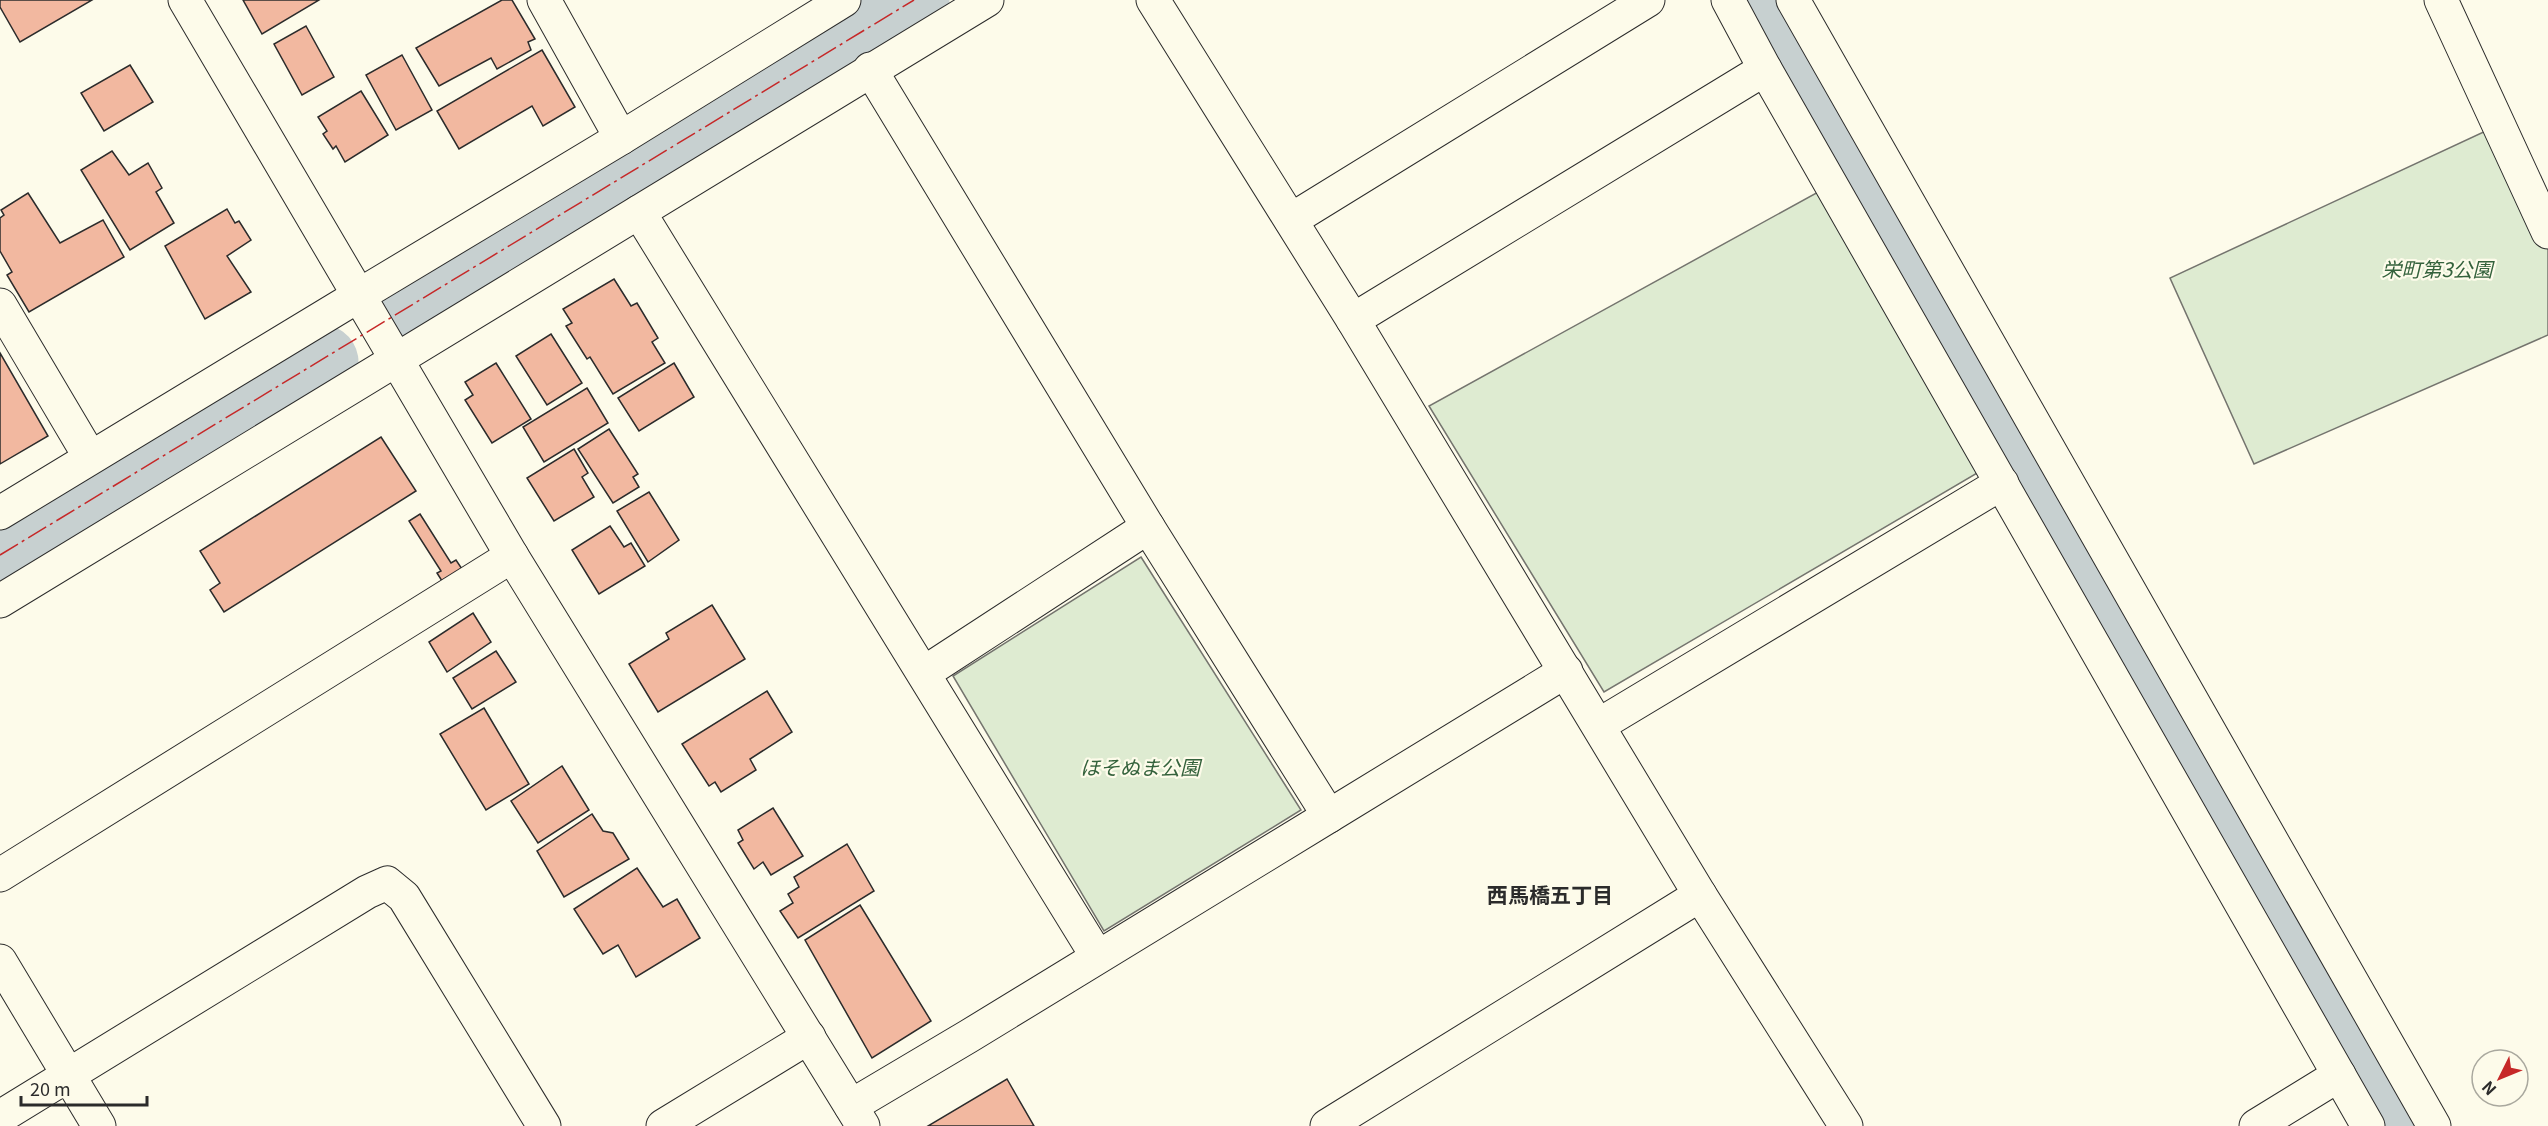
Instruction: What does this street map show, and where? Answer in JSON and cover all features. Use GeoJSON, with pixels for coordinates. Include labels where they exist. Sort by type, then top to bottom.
{"type":"FeatureCollection","features":[{"type":"Feature","properties":{"kind":"street"},"geometry":{"type":"LineString","coordinates":[[185,0],[512,556],[857,1116],[969,1036],[1566,670]]}},
{"type":"Feature","properties":{"kind":"street"},"geometry":{"type":"LineString","coordinates":[[544,0],[621,138]]}},
{"type":"Feature","properties":{"kind":"street"},"geometry":{"type":"LineString","coordinates":[[0,513],[90,457],[363,305],[621,138],[844,0]]}},
{"type":"Feature","properties":{"kind":"street"},"geometry":{"type":"LineString","coordinates":[[0,601],[391,351],[639,212],[870,69],[987,0]]}},
{"type":"Feature","properties":{"kind":"street"},"geometry":{"type":"LineString","coordinates":[[1154,0],[1353,320],[1566,670],[1700,896],[1846,1126]]}},
{"type":"Feature","properties":{"kind":"street"},"geometry":{"type":"LineString","coordinates":[[1291,220],[1648,0]]}},
{"type":"Feature","properties":{"kind":"street"},"geometry":{"type":"LineString","coordinates":[[1728,0],[1765,69],[2368,1126]]}},
{"type":"Feature","properties":{"kind":"street"},"geometry":{"type":"LineString","coordinates":[[1793,0],[2434,1126]]}},
{"type":"Feature","properties":{"kind":"street"},"geometry":{"type":"LineString","coordinates":[[2441,0],[2548,232]]}},
{"type":"Feature","properties":{"kind":"street"},"geometry":{"type":"LineString","coordinates":[[870,69],[1148,527],[1329,816]]}},
{"type":"Feature","properties":{"kind":"street"},"geometry":{"type":"LineString","coordinates":[[1353,320],[1765,69]]}},
{"type":"Feature","properties":{"kind":"street"},"geometry":{"type":"LineString","coordinates":[[639,212],[1097,956]]}},
{"type":"Feature","properties":{"kind":"street"},"geometry":{"type":"LineString","coordinates":[[0,305],[90,457]]}},
{"type":"Feature","properties":{"kind":"street"},"geometry":{"type":"LineString","coordinates":[[1599,725],[2002,483]]}},
{"type":"Feature","properties":{"kind":"street"},"geometry":{"type":"LineString","coordinates":[[924,673],[1148,527]]}},
{"type":"Feature","properties":{"kind":"street"},"geometry":{"type":"LineString","coordinates":[[0,875],[512,556]]}},
{"type":"Feature","properties":{"kind":"street"},"geometry":{"type":"LineString","coordinates":[[0,1117],[367,892],[387,883],[404,897],[544,1126]]}},
{"type":"Feature","properties":{"kind":"street"},"geometry":{"type":"LineString","coordinates":[[1327,1126],[1700,896]]}},
{"type":"Feature","properties":{"kind":"street"},"geometry":{"type":"LineString","coordinates":[[0,962],[99,1126]]}},
{"type":"Feature","properties":{"kind":"street"},"geometry":{"type":"LineString","coordinates":[[663,1126],[809,1037]]}},
{"type":"Feature","properties":{"kind":"street"},"geometry":{"type":"LineString","coordinates":[[2256,1126],[2339,1076]]}},
{"type":"Feature","properties":{"kind":"green space","name":"栄町第3公園"},"geometry":{"type":"Polygon","coordinates":[[[2490,129],[2548,241],[2548,335],[2254,464],[2170,278],[2490,129]]]}},
{"type":"Feature","properties":{"kind":"green space"},"geometry":{"type":"Polygon","coordinates":[[[1820,191],[1979,472],[1604,692],[1429,406],[1820,191]]]}},
{"type":"Feature","properties":{"kind":"green space","name":"ほそぬま公園"},"geometry":{"type":"Polygon","coordinates":[[[1141,557],[1301,810],[1104,931],[953,676],[1141,557]]]}},
{"type":"Feature","properties":{"kind":"building"},"geometry":{"type":"Polygon","coordinates":[[[0,0],[92,0],[20,42],[0,7],[0,0]]]}},
{"type":"Feature","properties":{"kind":"building"},"geometry":{"type":"Polygon","coordinates":[[[243,0],[319,0],[262,34],[243,0]]]}},
{"type":"Feature","properties":{"kind":"building"},"geometry":{"type":"Polygon","coordinates":[[[502,0],[512,0],[535,39],[528,42],[531,50],[497,69],[491,58],[439,86],[416,48],[502,0]]]}},
{"type":"Feature","properties":{"kind":"building"},"geometry":{"type":"Polygon","coordinates":[[[306,26],[334,77],[302,95],[274,44],[306,26]]]}},
{"type":"Feature","properties":{"kind":"building"},"geometry":{"type":"Polygon","coordinates":[[[542,50],[575,107],[543,126],[532,106],[459,149],[437,111],[542,50]]]}},
{"type":"Feature","properties":{"kind":"building"},"geometry":{"type":"Polygon","coordinates":[[[402,55],[432,110],[396,130],[366,75],[402,55]]]}},
{"type":"Feature","properties":{"kind":"building"},"geometry":{"type":"Polygon","coordinates":[[[130,65],[153,102],[104,131],[81,93],[130,65]]]}},
{"type":"Feature","properties":{"kind":"building"},"geometry":{"type":"Polygon","coordinates":[[[361,91],[388,135],[345,162],[336,146],[333,149],[323,134],[327,131],[318,117],[361,91]]]}},
{"type":"Feature","properties":{"kind":"building"},"geometry":{"type":"Polygon","coordinates":[[[112,151],[129,175],[148,163],[162,188],[156,192],[174,223],[130,250],[81,170],[112,151]]]}},
{"type":"Feature","properties":{"kind":"building"},"geometry":{"type":"Polygon","coordinates":[[[28,193],[60,243],[103,220],[124,257],[29,312],[7,275],[12,272],[0,251],[0,218],[4,215],[1,210],[28,193]]]}},
{"type":"Feature","properties":{"kind":"building"},"geometry":{"type":"Polygon","coordinates":[[[227,209],[235,223],[239,221],[251,240],[227,256],[251,292],[205,319],[165,246],[227,209]]]}},
{"type":"Feature","properties":{"kind":"building"},"geometry":{"type":"Polygon","coordinates":[[[614,279],[631,306],[637,303],[658,338],[652,342],[665,363],[613,394],[590,357],[587,359],[566,326],[572,323],[563,309],[614,279]]]}},
{"type":"Feature","properties":{"kind":"building"},"geometry":{"type":"Polygon","coordinates":[[[551,334],[582,383],[547,405],[516,356],[551,334]]]}},
{"type":"Feature","properties":{"kind":"building"},"geometry":{"type":"Polygon","coordinates":[[[0,353],[48,436],[0,464],[0,353]]]}},
{"type":"Feature","properties":{"kind":"building"},"geometry":{"type":"Polygon","coordinates":[[[496,363],[531,419],[492,443],[465,400],[473,395],[465,382],[496,363]]]}},
{"type":"Feature","properties":{"kind":"building"},"geometry":{"type":"Polygon","coordinates":[[[674,363],[694,397],[639,431],[618,398],[674,363]]]}},
{"type":"Feature","properties":{"kind":"building"},"geometry":{"type":"Polygon","coordinates":[[[587,388],[608,423],[544,462],[523,427],[587,388]]]}},
{"type":"Feature","properties":{"kind":"building"},"geometry":{"type":"Polygon","coordinates":[[[609,429],[638,474],[633,477],[639,487],[613,503],[578,449],[609,429]]]}},
{"type":"Feature","properties":{"kind":"building"},"geometry":{"type":"Polygon","coordinates":[[[381,437],[416,491],[224,612],[210,590],[220,583],[200,551],[381,437]]]}},
{"type":"Feature","properties":{"kind":"building"},"geometry":{"type":"Polygon","coordinates":[[[574,449],[588,473],[582,477],[594,497],[554,521],[527,478],[574,449]]]}},
{"type":"Feature","properties":{"kind":"building"},"geometry":{"type":"Polygon","coordinates":[[[649,492],[679,540],[648,562],[617,511],[649,492]]]}},
{"type":"Feature","properties":{"kind":"building"},"geometry":{"type":"Polygon","coordinates":[[[420,514],[451,563],[456,560],[462,569],[442,581],[437,573],[441,571],[409,521],[420,514]]]}},
{"type":"Feature","properties":{"kind":"building"},"geometry":{"type":"Polygon","coordinates":[[[610,526],[624,547],[631,543],[645,566],[599,594],[572,550],[610,526]]]}},
{"type":"Feature","properties":{"kind":"building"},"geometry":{"type":"Polygon","coordinates":[[[712,605],[745,659],[658,712],[629,664],[669,639],[666,633],[712,605]]]}},
{"type":"Feature","properties":{"kind":"building"},"geometry":{"type":"Polygon","coordinates":[[[473,613],[491,642],[447,672],[429,642],[473,613]]]}},
{"type":"Feature","properties":{"kind":"building"},"geometry":{"type":"Polygon","coordinates":[[[496,651],[516,682],[472,709],[453,678],[496,651]]]}},
{"type":"Feature","properties":{"kind":"building"},"geometry":{"type":"Polygon","coordinates":[[[767,691],[792,732],[750,759],[756,770],[721,792],[715,782],[709,786],[682,744],[767,691]]]}},
{"type":"Feature","properties":{"kind":"building"},"geometry":{"type":"Polygon","coordinates":[[[484,708],[529,784],[486,810],[440,734],[484,708]]]}},
{"type":"Feature","properties":{"kind":"building"},"geometry":{"type":"Polygon","coordinates":[[[562,766],[589,810],[538,843],[511,801],[562,766]]]}},
{"type":"Feature","properties":{"kind":"building"},"geometry":{"type":"Polygon","coordinates":[[[773,808],[803,856],[771,875],[763,862],[754,869],[738,843],[743,840],[738,830],[773,808]]]}},
{"type":"Feature","properties":{"kind":"building"},"geometry":{"type":"Polygon","coordinates":[[[592,814],[603,831],[613,833],[629,859],[564,897],[537,851],[592,814]]]}},
{"type":"Feature","properties":{"kind":"building"},"geometry":{"type":"Polygon","coordinates":[[[847,844],[874,891],[798,938],[780,911],[793,903],[788,894],[799,887],[794,877],[847,844]]]}},
{"type":"Feature","properties":{"kind":"building"},"geometry":{"type":"Polygon","coordinates":[[[637,868],[663,907],[677,899],[700,938],[636,977],[618,945],[603,954],[574,909],[637,868]]]}},
{"type":"Feature","properties":{"kind":"building"},"geometry":{"type":"Polygon","coordinates":[[[860,905],[931,1021],[872,1058],[805,940],[860,905]]]}},
{"type":"Feature","properties":{"kind":"building"},"geometry":{"type":"Polygon","coordinates":[[[1007,1079],[1034,1126],[928,1126],[1007,1079]]]}},
{"type":"Feature","properties":{"kind":"waterway"},"geometry":{"type":"LineString","coordinates":[[398,315],[611,187],[912,0]]}},
{"type":"Feature","properties":{"kind":"waterway"},"geometry":{"type":"LineString","coordinates":[[1758,0],[2396,1126]]}},
{"type":"Feature","properties":{"kind":"waterway"},"geometry":{"type":"LineString","coordinates":[[0,559],[321,362]]}},
{"type":"Feature","properties":{"kind":"power"},"geometry":{"type":"LineString","coordinates":[[0,555],[914,0]]}},
{"type":"Feature","properties":{"kind":"district","name":"西馬橋五丁目"},"geometry":{"type":"Point","coordinates":[1550,896]}}]}
